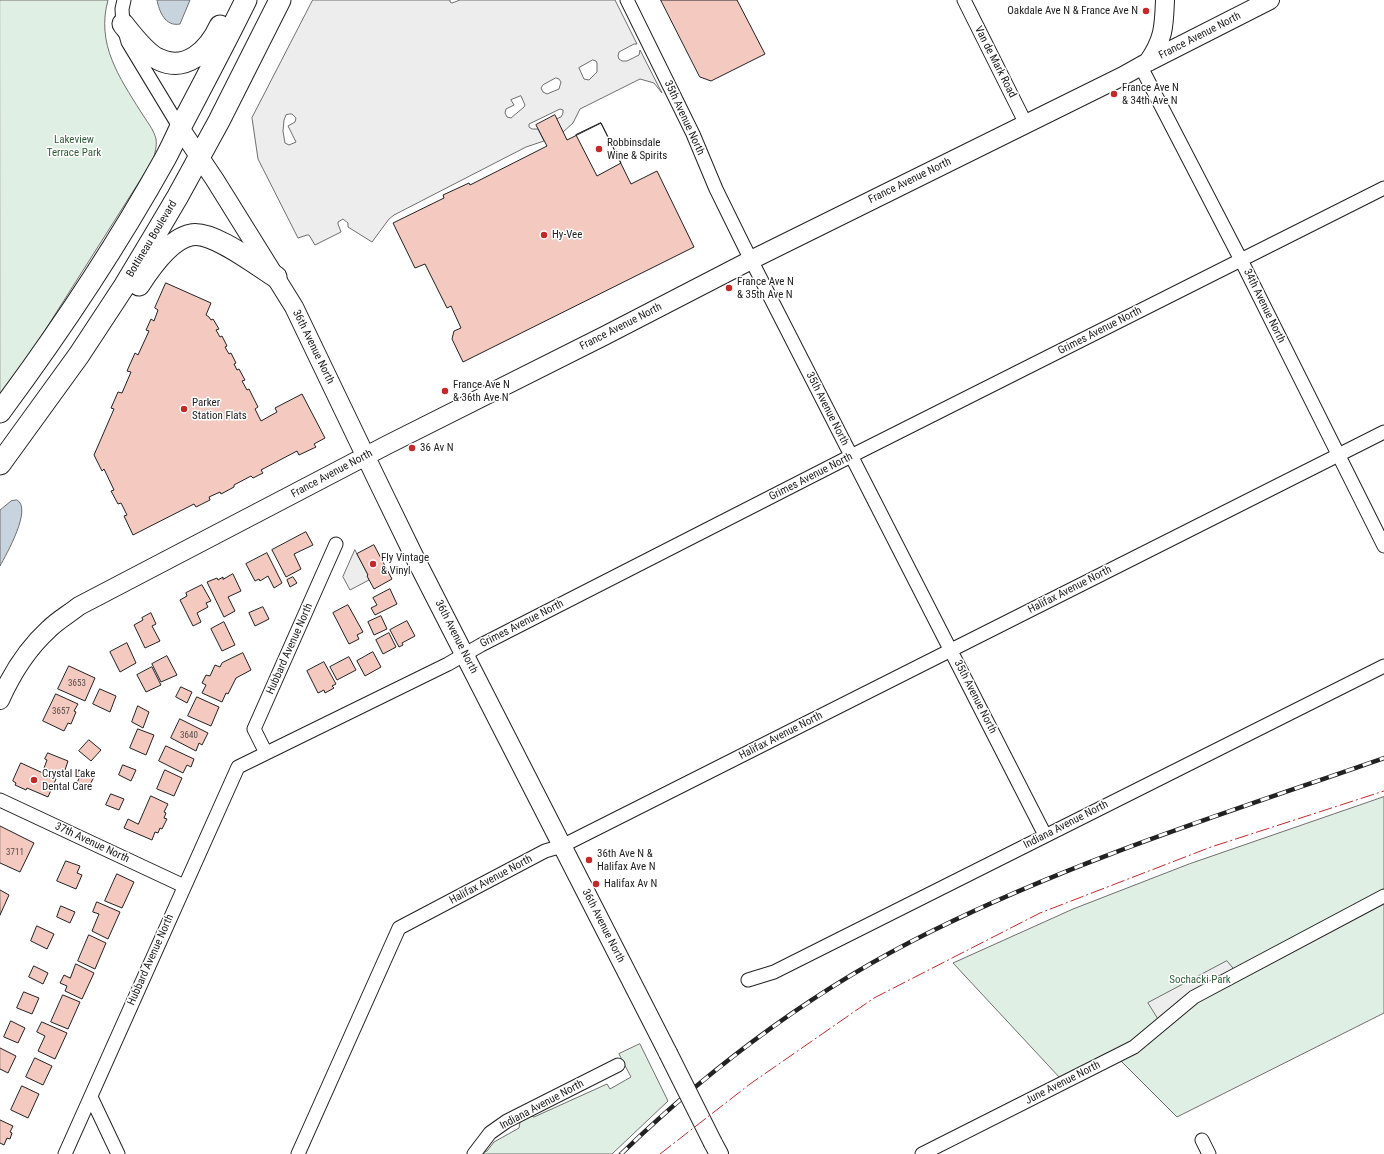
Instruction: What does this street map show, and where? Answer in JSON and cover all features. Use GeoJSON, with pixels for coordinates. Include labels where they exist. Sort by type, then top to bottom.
{"type":"FeatureCollection","features":[{"type":"Feature","properties":{"kind":"main road"},"geometry":{"type":"LineString","coordinates":[[123,24],[145,49],[157,59],[171,63],[186,62],[199,56],[208,48],[216,36],[232,0]]}},
{"type":"Feature","properties":{"kind":"main road"},"geometry":{"type":"LineString","coordinates":[[0,412],[97,273],[134,213],[166,158],[180,128],[215,64],[246,0]]}},
{"type":"Feature","properties":{"kind":"main road","name":"Bottineau Boulevard"},"geometry":{"type":"LineString","coordinates":[[0,464],[79,355],[121,291],[178,196],[237,87],[280,0]]}},
{"type":"Feature","properties":{"kind":"main road"},"geometry":{"type":"LineString","coordinates":[[0,464],[83,371],[148,270],[168,248],[179,240],[191,235],[204,235],[218,240],[276,277]]}},
{"type":"Feature","properties":{"kind":"street"},"geometry":{"type":"LineString","coordinates":[[124,0],[122,9],[123,24],[128,42],[180,128]]}},
{"type":"Feature","properties":{"kind":"street","name":"35th Avenue North"},"geometry":{"type":"LineString","coordinates":[[627,0],[693,134],[716,189],[751,260],[1045,835]]}},
{"type":"Feature","properties":{"kind":"street","name":"Van de Mark Road"},"geometry":{"type":"LineString","coordinates":[[964,0],[1026,124]]}},
{"type":"Feature","properties":{"kind":"street"},"geometry":{"type":"LineString","coordinates":[[1145,64],[1156,51],[1164,29],[1165,0]]}},
{"type":"Feature","properties":{"kind":"street","name":"France Avenue North"},"geometry":{"type":"LineString","coordinates":[[2,691],[29,649],[50,628],[79,606],[366,456],[751,260],[1026,124],[1270,0]]}},
{"type":"Feature","properties":{"kind":"street","name":"34th Avenue North"},"geometry":{"type":"LineString","coordinates":[[1145,64],[1384,546]]}},
{"type":"Feature","properties":{"kind":"street","name":"36th Avenue North"},"geometry":{"type":"LineString","coordinates":[[180,128],[294,307],[464,654],[716,1149]]}},
{"type":"Feature","properties":{"kind":"street","name":"Grimes Avenue North"},"geometry":{"type":"LineString","coordinates":[[238,767],[448,664],[464,654],[851,456],[1384,188]]}},
{"type":"Feature","properties":{"kind":"street","name":"Halifax Avenue North"},"geometry":{"type":"LineString","coordinates":[[298,1154],[399,928],[545,851],[562,846],[1384,432]]}},
{"type":"Feature","properties":{"kind":"street","name":"Hubbard Avenue North"},"geometry":{"type":"LineString","coordinates":[[266,754],[254,729],[336,544]]}},
{"type":"Feature","properties":{"kind":"street","name":"Indiana Avenue North"},"geometry":{"type":"LineString","coordinates":[[748,980],[774,972],[1384,666]]}},
{"type":"Feature","properties":{"kind":"street","name":"Hubbard Avenue North"},"geometry":{"type":"LineString","coordinates":[[65,1154],[238,767]]}},
{"type":"Feature","properties":{"kind":"street","name":"37th Avenue North"},"geometry":{"type":"LineString","coordinates":[[0,800],[184,886]]}},
{"type":"Feature","properties":{"kind":"street","name":"June Avenue North"},"geometry":{"type":"LineString","coordinates":[[922,1154],[1134,1047],[1194,997],[1384,896]]}},
{"type":"Feature","properties":{"kind":"street","name":"Indiana Avenue North"},"geometry":{"type":"LineString","coordinates":[[474,1154],[490,1133],[507,1121],[618,1065]]}},
{"type":"Feature","properties":{"kind":"street"},"geometry":{"type":"LineString","coordinates":[[91,1098],[118,1154]]}},
{"type":"Feature","properties":{"kind":"street"},"geometry":{"type":"LineString","coordinates":[[1202,1140],[1209,1154]]}},
{"type":"Feature","properties":{"kind":"green space","name":"Lakeview Terrace Park"},"geometry":{"type":"Polygon","coordinates":[[[0,0],[108,0],[105,16],[107,46],[125,86],[152,129],[155,136],[156,150],[153,160],[23,365],[0,396],[0,0]]]}},
{"type":"Feature","properties":{"kind":"green space","name":"Sochacki Park"},"geometry":{"type":"Polygon","coordinates":[[[1384,797],[1384,1013],[1177,1117],[1119,1059],[1060,1078],[953,963],[1073,909],[1189,864],[1384,797]]]}},
{"type":"Feature","properties":{"kind":"green space"},"geometry":{"type":"Polygon","coordinates":[[[640,1044],[668,1101],[612,1154],[480,1154],[487,1151],[494,1142],[519,1128],[520,1122],[528,1115],[534,1117],[607,1084],[610,1089],[631,1077],[619,1054],[640,1044]]]}},
{"type":"Feature","properties":{"kind":"shaded area"},"geometry":{"type":"Polygon","coordinates":[[[157,0],[190,0],[180,24],[170,23],[167,21],[159,9],[157,0]]]}},
{"type":"Feature","properties":{"kind":"shaded area"},"geometry":{"type":"Polygon","coordinates":[[[313,0],[450,0],[452,3],[460,0],[615,0],[637,44],[634,44],[619,52],[619,59],[622,61],[627,61],[639,55],[640,50],[662,93],[654,83],[640,79],[580,109],[573,123],[563,132],[556,119],[561,117],[563,113],[563,110],[560,109],[529,124],[529,127],[532,129],[538,129],[544,141],[526,147],[394,215],[389,219],[372,242],[348,227],[348,223],[343,219],[338,222],[341,232],[315,245],[309,235],[298,238],[258,159],[252,118],[313,0]],[[593,60],[579,68],[584,79],[589,80],[597,72],[597,63],[593,60]],[[556,78],[543,85],[541,88],[543,92],[547,94],[559,89],[561,82],[556,78]],[[521,96],[511,100],[514,105],[506,109],[505,113],[507,117],[511,118],[525,105],[521,96]],[[292,114],[286,115],[283,131],[285,143],[289,145],[296,142],[288,126],[295,122],[296,118],[292,114]]]}},
{"type":"Feature","properties":{"kind":"shaded area"},"geometry":{"type":"Polygon","coordinates":[[[17,500],[21,505],[22,512],[20,521],[17,532],[0,566],[0,510],[11,501],[17,500]]]}},
{"type":"Feature","properties":{"kind":"shaded area"},"geometry":{"type":"Polygon","coordinates":[[[355,550],[368,575],[369,580],[350,590],[343,577],[355,550]]]}},
{"type":"Feature","properties":{"kind":"shaded area"},"geometry":{"type":"Polygon","coordinates":[[[1227,961],[1238,974],[1161,1024],[1148,1003],[1227,961]]]}},
{"type":"Feature","properties":{"kind":"building"},"geometry":{"type":"Polygon","coordinates":[[[661,0],[737,0],[765,54],[711,81],[700,77],[661,0]]]}},
{"type":"Feature","properties":{"kind":"building","name":"Hy-Vee"},"geometry":{"type":"Polygon","coordinates":[[[555,115],[567,140],[601,123],[631,184],[657,171],[694,247],[463,362],[452,339],[454,331],[461,328],[451,306],[447,308],[425,264],[415,268],[393,223],[444,198],[443,195],[469,183],[470,185],[547,146],[536,125],[555,115]]]}},
{"type":"Feature","properties":{"kind":"building","name":"Robbinsdale Wine & Spirits"},"geometry":{"type":"Polygon","coordinates":[[[601,123],[621,163],[597,176],[576,135],[601,123]]]}},
{"type":"Feature","properties":{"kind":"building","name":"Parker Station Flats"},"geometry":{"type":"Polygon","coordinates":[[[166,283],[211,303],[206,315],[211,320],[213,319],[219,329],[216,330],[220,337],[222,336],[227,346],[225,347],[229,354],[231,353],[236,363],[234,364],[237,370],[239,369],[245,380],[242,381],[247,390],[249,389],[258,407],[255,409],[261,421],[277,412],[275,408],[302,394],[325,438],[314,444],[316,447],[299,455],[297,451],[261,470],[263,473],[253,478],[251,476],[221,494],[220,492],[209,497],[210,500],[196,507],[194,504],[133,535],[124,516],[127,515],[121,503],[118,504],[111,491],[114,490],[104,469],[102,471],[94,455],[114,409],[111,408],[118,392],[122,393],[131,372],[127,371],[135,353],[138,355],[149,331],[146,330],[151,319],[154,321],[158,310],[155,308],[166,283]]]}},
{"type":"Feature","properties":{"kind":"building"},"geometry":{"type":"Polygon","coordinates":[[[306,532],[313,545],[294,554],[301,569],[286,577],[272,550],[306,532]]]}},
{"type":"Feature","properties":{"kind":"building","name":"Fly Vintage & Vinyl"},"geometry":{"type":"Polygon","coordinates":[[[374,545],[392,579],[374,589],[357,554],[374,545]]]}},
{"type":"Feature","properties":{"kind":"building"},"geometry":{"type":"Polygon","coordinates":[[[267,553],[282,583],[274,588],[268,576],[260,581],[259,579],[255,581],[246,564],[267,553]]]}},
{"type":"Feature","properties":{"kind":"building"},"geometry":{"type":"Polygon","coordinates":[[[233,574],[241,591],[228,597],[235,611],[224,617],[207,582],[217,578],[218,580],[223,577],[223,579],[233,574]]]}},
{"type":"Feature","properties":{"kind":"building"},"geometry":{"type":"Polygon","coordinates":[[[293,577],[297,583],[290,587],[287,580],[293,577]]]}},
{"type":"Feature","properties":{"kind":"building"},"geometry":{"type":"Polygon","coordinates":[[[202,585],[211,601],[206,603],[208,607],[197,613],[201,622],[193,626],[180,600],[187,596],[186,593],[202,585]]]}},
{"type":"Feature","properties":{"kind":"building"},"geometry":{"type":"Polygon","coordinates":[[[390,589],[397,604],[375,615],[371,608],[377,605],[373,598],[390,589]]]}},
{"type":"Feature","properties":{"kind":"building"},"geometry":{"type":"Polygon","coordinates":[[[348,605],[363,632],[357,635],[359,639],[349,644],[333,613],[348,605]]]}},
{"type":"Feature","properties":{"kind":"building"},"geometry":{"type":"Polygon","coordinates":[[[263,607],[269,619],[255,626],[249,613],[263,607]]]}},
{"type":"Feature","properties":{"kind":"building"},"geometry":{"type":"Polygon","coordinates":[[[151,613],[156,624],[152,626],[160,641],[145,648],[134,625],[151,613]]]}},
{"type":"Feature","properties":{"kind":"building"},"geometry":{"type":"Polygon","coordinates":[[[381,616],[387,629],[374,635],[368,622],[381,616]]]}},
{"type":"Feature","properties":{"kind":"building"},"geometry":{"type":"Polygon","coordinates":[[[407,621],[415,636],[402,643],[403,645],[399,647],[390,630],[407,621]]]}},
{"type":"Feature","properties":{"kind":"building"},"geometry":{"type":"Polygon","coordinates":[[[224,622],[235,645],[222,651],[211,629],[224,622]]]}},
{"type":"Feature","properties":{"kind":"building"},"geometry":{"type":"Polygon","coordinates":[[[389,633],[396,647],[383,654],[376,640],[389,633]]]}},
{"type":"Feature","properties":{"kind":"building"},"geometry":{"type":"Polygon","coordinates":[[[127,643],[136,663],[120,672],[110,652],[127,643]]]}},
{"type":"Feature","properties":{"kind":"building"},"geometry":{"type":"Polygon","coordinates":[[[373,652],[381,667],[365,676],[357,661],[373,652]]]}},
{"type":"Feature","properties":{"kind":"building"},"geometry":{"type":"Polygon","coordinates":[[[243,653],[251,670],[236,678],[222,702],[202,693],[206,685],[202,683],[206,675],[210,676],[215,665],[220,667],[222,663],[243,653]]]}},
{"type":"Feature","properties":{"kind":"building"},"geometry":{"type":"Polygon","coordinates":[[[167,656],[177,675],[161,682],[152,664],[167,656]]]}},
{"type":"Feature","properties":{"kind":"building"},"geometry":{"type":"Polygon","coordinates":[[[349,657],[356,670],[337,680],[330,667],[349,657]]]}},
{"type":"Feature","properties":{"kind":"building"},"geometry":{"type":"Polygon","coordinates":[[[324,662],[336,684],[332,686],[334,688],[325,693],[324,690],[318,693],[307,671],[324,662]]]}},
{"type":"Feature","properties":{"kind":"building"},"geometry":{"type":"Polygon","coordinates":[[[69,666],[95,678],[85,701],[58,689],[69,666]]]}},
{"type":"Feature","properties":{"kind":"building"},"geometry":{"type":"Polygon","coordinates":[[[152,667],[161,685],[146,692],[137,675],[152,667]]]}},
{"type":"Feature","properties":{"kind":"building"},"geometry":{"type":"Polygon","coordinates":[[[181,687],[192,692],[187,703],[176,697],[181,687]]]}},
{"type":"Feature","properties":{"kind":"building"},"geometry":{"type":"Polygon","coordinates":[[[100,689],[116,696],[110,712],[93,704],[100,689]]]}},
{"type":"Feature","properties":{"kind":"building"},"geometry":{"type":"Polygon","coordinates":[[[56,694],[78,704],[74,711],[76,712],[71,724],[68,723],[64,731],[43,721],[56,694]]]}},
{"type":"Feature","properties":{"kind":"building"},"geometry":{"type":"Polygon","coordinates":[[[197,697],[219,707],[211,726],[188,716],[197,697]]]}},
{"type":"Feature","properties":{"kind":"building"},"geometry":{"type":"Polygon","coordinates":[[[138,706],[149,712],[143,728],[132,722],[138,706]]]}},
{"type":"Feature","properties":{"kind":"building"},"geometry":{"type":"Polygon","coordinates":[[[180,719],[208,733],[202,745],[199,743],[196,751],[171,738],[180,719]]]}},
{"type":"Feature","properties":{"kind":"building"},"geometry":{"type":"Polygon","coordinates":[[[138,729],[154,735],[146,755],[130,748],[138,729]]]}},
{"type":"Feature","properties":{"kind":"building"},"geometry":{"type":"Polygon","coordinates":[[[89,740],[101,750],[91,761],[79,751],[89,740]]]}},
{"type":"Feature","properties":{"kind":"building"},"geometry":{"type":"Polygon","coordinates":[[[166,746],[194,759],[191,767],[187,765],[183,773],[159,761],[166,746]]]}},
{"type":"Feature","properties":{"kind":"building"},"geometry":{"type":"Polygon","coordinates":[[[48,753],[68,761],[63,776],[44,768],[47,760],[45,759],[48,753]]]}},
{"type":"Feature","properties":{"kind":"building","name":"Crystal Lake Dental Care"},"geometry":{"type":"Polygon","coordinates":[[[21,763],[56,779],[48,797],[27,788],[26,790],[15,785],[16,783],[13,781],[21,763]]]}},
{"type":"Feature","properties":{"kind":"building"},"geometry":{"type":"Polygon","coordinates":[[[123,765],[136,770],[131,781],[119,775],[123,765]]]}},
{"type":"Feature","properties":{"kind":"building"},"geometry":{"type":"Polygon","coordinates":[[[79,770],[94,777],[87,790],[76,785],[80,776],[77,775],[79,770]]]}},
{"type":"Feature","properties":{"kind":"building"},"geometry":{"type":"Polygon","coordinates":[[[165,770],[182,778],[174,796],[157,789],[165,770]]]}},
{"type":"Feature","properties":{"kind":"building"},"geometry":{"type":"Polygon","coordinates":[[[111,794],[124,799],[119,810],[106,805],[111,794]]]}},
{"type":"Feature","properties":{"kind":"building"},"geometry":{"type":"Polygon","coordinates":[[[151,796],[168,804],[164,812],[166,813],[164,818],[167,819],[162,829],[160,828],[158,833],[155,832],[152,840],[124,828],[128,819],[138,824],[151,796]]]}},
{"type":"Feature","properties":{"kind":"building"},"geometry":{"type":"Polygon","coordinates":[[[0,826],[34,843],[20,872],[0,863],[0,826]]]}},
{"type":"Feature","properties":{"kind":"building"},"geometry":{"type":"Polygon","coordinates":[[[66,861],[80,866],[77,873],[82,875],[76,889],[57,881],[66,861]]]}},
{"type":"Feature","properties":{"kind":"building"},"geometry":{"type":"Polygon","coordinates":[[[117,874],[134,882],[122,908],[105,901],[117,874]]]}},
{"type":"Feature","properties":{"kind":"building"},"geometry":{"type":"Polygon","coordinates":[[[0,890],[9,895],[0,915],[0,890]]]}},
{"type":"Feature","properties":{"kind":"building"},"geometry":{"type":"Polygon","coordinates":[[[97,902],[120,912],[108,939],[92,931],[99,914],[93,912],[97,902]]]}},
{"type":"Feature","properties":{"kind":"building"},"geometry":{"type":"Polygon","coordinates":[[[61,906],[75,912],[70,923],[57,917],[61,906]]]}},
{"type":"Feature","properties":{"kind":"building"},"geometry":{"type":"Polygon","coordinates":[[[37,926],[54,934],[47,949],[31,941],[37,926]]]}},
{"type":"Feature","properties":{"kind":"building"},"geometry":{"type":"Polygon","coordinates":[[[89,935],[106,943],[95,969],[78,961],[89,935]]]}},
{"type":"Feature","properties":{"kind":"building"},"geometry":{"type":"Polygon","coordinates":[[[76,964],[94,973],[82,999],[65,991],[67,986],[60,983],[64,975],[70,978],[76,964]]]}},
{"type":"Feature","properties":{"kind":"building"},"geometry":{"type":"Polygon","coordinates":[[[34,966],[48,973],[43,984],[29,977],[34,966]]]}},
{"type":"Feature","properties":{"kind":"building"},"geometry":{"type":"Polygon","coordinates":[[[24,992],[39,998],[32,1014],[17,1008],[24,992]]]}},
{"type":"Feature","properties":{"kind":"building"},"geometry":{"type":"Polygon","coordinates":[[[63,995],[80,1002],[68,1029],[51,1022],[63,995]]]}},
{"type":"Feature","properties":{"kind":"building"},"geometry":{"type":"Polygon","coordinates":[[[11,1021],[25,1028],[18,1043],[4,1037],[11,1021]]]}},
{"type":"Feature","properties":{"kind":"building"},"geometry":{"type":"Polygon","coordinates":[[[42,1022],[67,1033],[55,1059],[38,1051],[45,1036],[37,1032],[42,1022]]]}},
{"type":"Feature","properties":{"kind":"building"},"geometry":{"type":"Polygon","coordinates":[[[0,1048],[16,1056],[8,1073],[0,1069],[0,1048]]]}},
{"type":"Feature","properties":{"kind":"building"},"geometry":{"type":"Polygon","coordinates":[[[35,1058],[52,1066],[43,1085],[26,1077],[35,1058]]]}},
{"type":"Feature","properties":{"kind":"building"},"geometry":{"type":"Polygon","coordinates":[[[22,1086],[39,1094],[28,1118],[11,1110],[22,1086]]]}},
{"type":"Feature","properties":{"kind":"building"},"geometry":{"type":"Polygon","coordinates":[[[0,1120],[13,1126],[10,1132],[12,1133],[10,1139],[7,1138],[4,1145],[0,1143],[0,1120]]]}},
{"type":"Feature","properties":{"kind":"railway"},"geometry":{"type":"LineString","coordinates":[[621,1154],[692,1090],[768,1030],[848,977],[932,931],[1042,881],[1155,837],[1384,758]]}},
{"type":"Feature","properties":{"kind":"power"},"geometry":{"type":"LineString","coordinates":[[660,1154],[750,1084],[874,998],[1040,913],[1211,847],[1384,791]]}},
{"type":"Feature","properties":{"kind":"place","name":"Oakdale Ave N & France Ave N"},"geometry":{"type":"Point","coordinates":[1146,11]}},
{"type":"Feature","properties":{"kind":"place","name":"France Ave N & 34th Ave N"},"geometry":{"type":"Point","coordinates":[1114,94]}},
{"type":"Feature","properties":{"kind":"place","name":"Robbinsdale Wine & Spirits"},"geometry":{"type":"Point","coordinates":[599,149]}},
{"type":"Feature","properties":{"kind":"place","name":"Hy-Vee"},"geometry":{"type":"Point","coordinates":[544,235]}},
{"type":"Feature","properties":{"kind":"place","name":"France Ave N & 35th Ave N"},"geometry":{"type":"Point","coordinates":[729,288]}},
{"type":"Feature","properties":{"kind":"place","name":"France Ave N & 36th Ave N"},"geometry":{"type":"Point","coordinates":[445,391]}},
{"type":"Feature","properties":{"kind":"place","name":"Parker Station Flats"},"geometry":{"type":"Point","coordinates":[184,409]}},
{"type":"Feature","properties":{"kind":"place","name":"36 Av N"},"geometry":{"type":"Point","coordinates":[412,448]}},
{"type":"Feature","properties":{"kind":"place","name":"Fly Vintage & Vinyl"},"geometry":{"type":"Point","coordinates":[373,564]}},
{"type":"Feature","properties":{"kind":"place","name":"Crystal Lake Dental Care"},"geometry":{"type":"Point","coordinates":[34,780]}},
{"type":"Feature","properties":{"kind":"place","name":"36th Ave N & Halifax Ave N"},"geometry":{"type":"Point","coordinates":[589,860]}},
{"type":"Feature","properties":{"kind":"place","name":"Halifax Av N"},"geometry":{"type":"Point","coordinates":[596,884]}}]}
